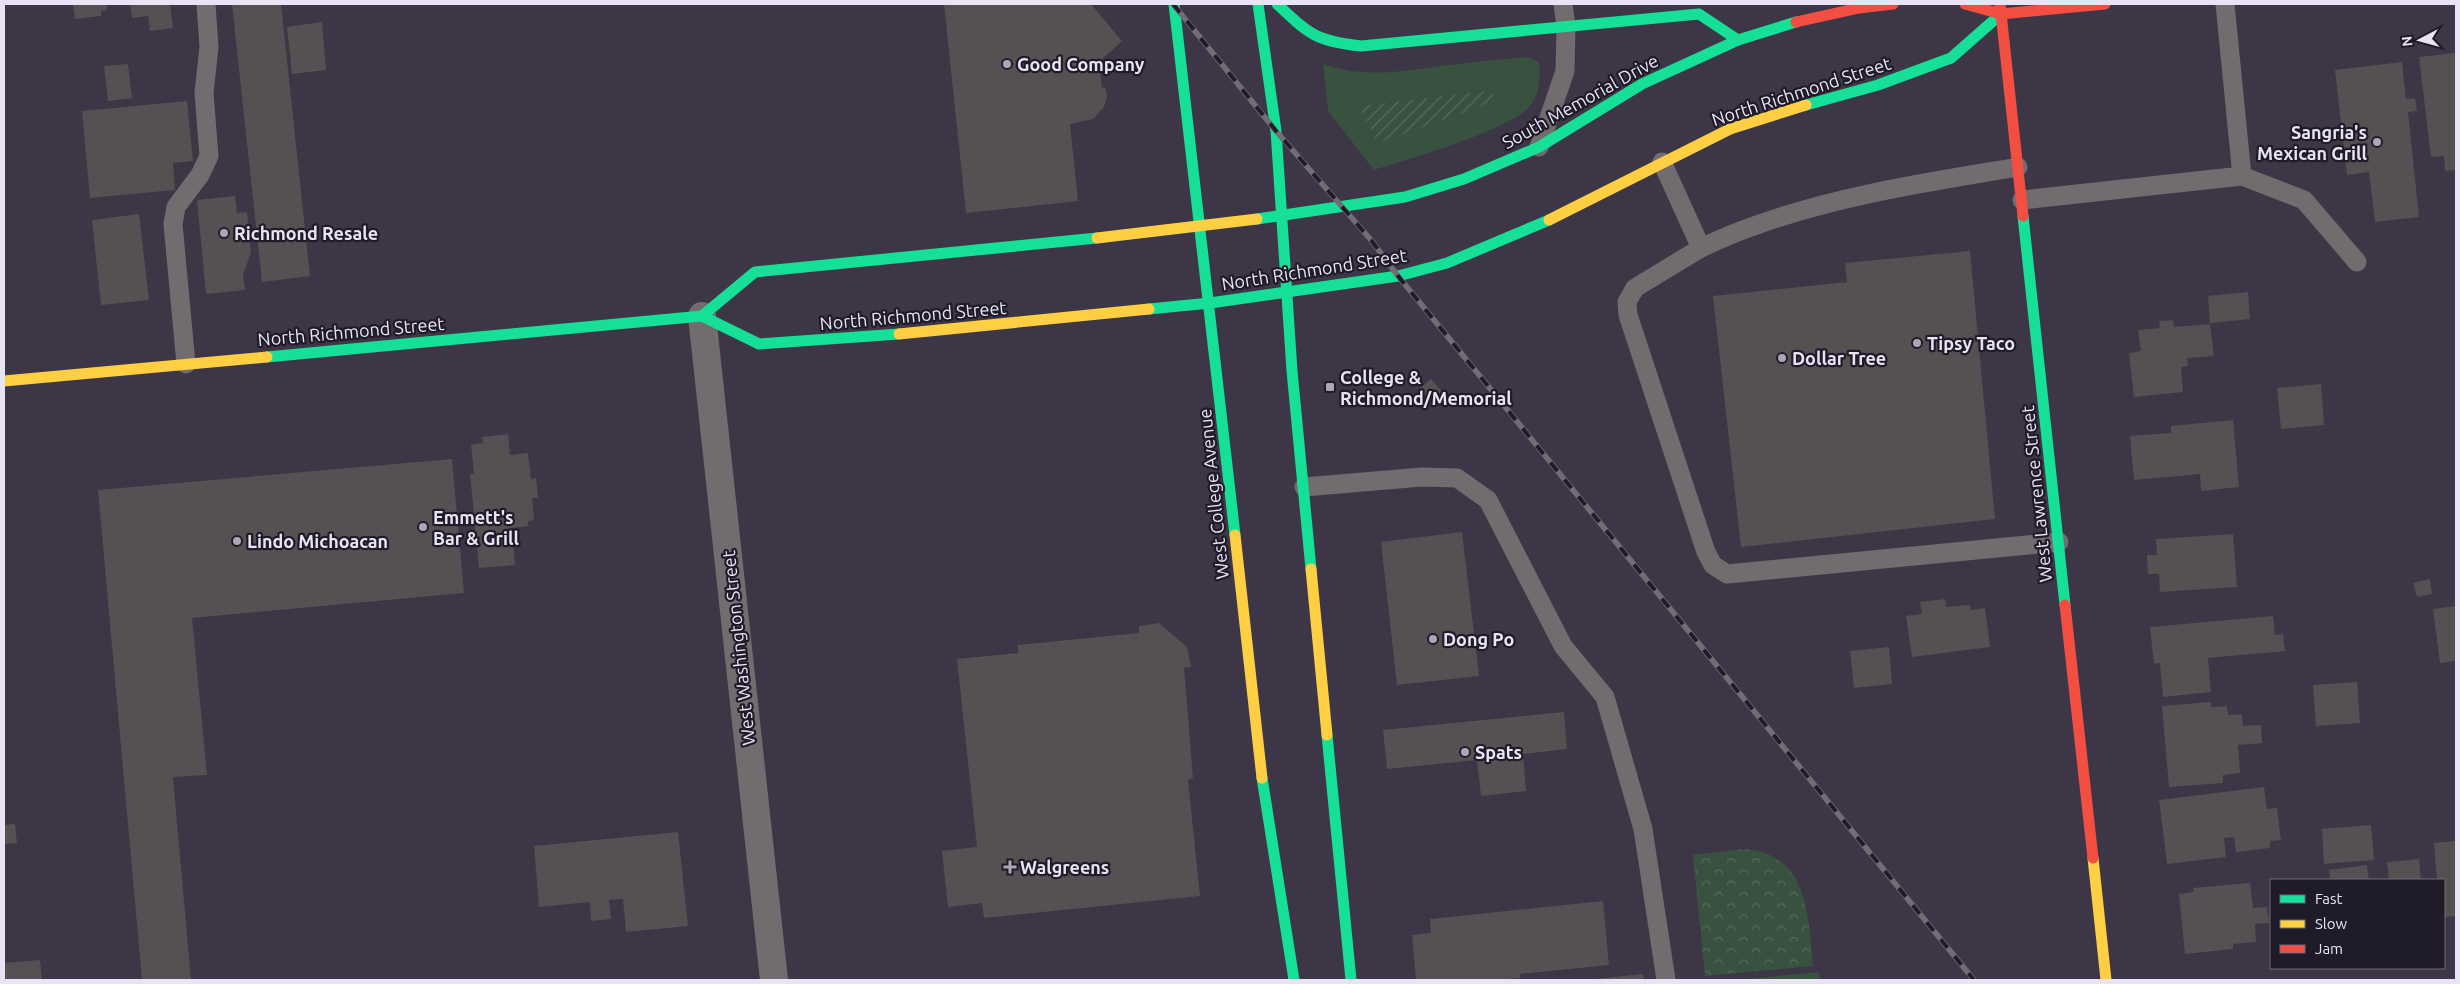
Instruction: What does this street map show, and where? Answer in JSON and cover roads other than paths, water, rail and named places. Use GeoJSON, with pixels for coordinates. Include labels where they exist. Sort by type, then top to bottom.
{"type":"FeatureCollection","features":[{"type":"Feature","properties":{"kind":"main road","name":"West College Avenue"},"geometry":{"type":"LineString","coordinates":[[1174,4],[1210,302],[1262,778],[1294,980]]}},
{"type":"Feature","properties":{"kind":"main road"},"geometry":{"type":"LineString","coordinates":[[1258,4],[1276,131],[1292,371],[1351,980]]}},
{"type":"Feature","properties":{"kind":"main road"},"geometry":{"type":"LineString","coordinates":[[1277,4],[1299,26],[1313,35],[1340,44],[1361,46],[1700,14],[1738,40]]}},
{"type":"Feature","properties":{"kind":"main road","name":"South Memorial Drive"},"geometry":{"type":"LineString","coordinates":[[1201,227],[1282,217],[1405,197],[1464,179],[1539,147],[1642,84],[1738,40],[1789,24],[1859,8],[1893,4]]}},
{"type":"Feature","properties":{"kind":"main road"},"geometry":{"type":"LineString","coordinates":[[1965,4],[2000,9],[2105,4]]}},
{"type":"Feature","properties":{"kind":"main road","name":"North Richmond Street"},"geometry":{"type":"LineString","coordinates":[[4,381],[702,316],[759,344],[964,329],[1287,293],[1377,280],[1447,262],[1523,233],[1730,129],[1878,85],[1951,58],[2000,9]]}},
{"type":"Feature","properties":{"kind":"main road","name":"West Lawrence Street"},"geometry":{"type":"LineString","coordinates":[[2000,9],[2106,980]]}},
{"type":"Feature","properties":{"kind":"main road"},"geometry":{"type":"LineString","coordinates":[[702,316],[755,272],[1201,227]]}},
{"type":"Feature","properties":{"kind":"street","name":"West Washington Street"},"geometry":{"type":"LineString","coordinates":[[702,316],[774,980]]}},
{"type":"Feature","properties":{"kind":"lane"},"geometry":{"type":"LineString","coordinates":[[186,364],[173,224],[176,207],[200,175],[209,156],[204,93],[209,47],[206,4]]}},
{"type":"Feature","properties":{"kind":"lane"},"geometry":{"type":"LineString","coordinates":[[1539,147],[1565,71],[1566,26],[1563,4]]}},
{"type":"Feature","properties":{"kind":"lane"},"geometry":{"type":"LineString","coordinates":[[2225,4],[2242,176]]}},
{"type":"Feature","properties":{"kind":"lane"},"geometry":{"type":"LineString","coordinates":[[1662,162],[1701,248]]}},
{"type":"Feature","properties":{"kind":"lane"},"geometry":{"type":"LineString","coordinates":[[2018,167],[1906,186],[1794,212],[1752,226],[1701,248],[1635,288],[1627,302],[1628,315],[1706,552],[1713,565],[1727,574],[2059,542]]}},
{"type":"Feature","properties":{"kind":"lane"},"geometry":{"type":"LineString","coordinates":[[2022,200],[2242,176],[2304,200],[2357,262]]}},
{"type":"Feature","properties":{"kind":"lane"},"geometry":{"type":"LineString","coordinates":[[1304,487],[1422,477],[1457,478],[1488,500],[1563,646],[1606,697],[1643,829],[1666,980]]}},
{"type":"Feature","properties":{"kind":"railway"},"geometry":{"type":"LineString","coordinates":[[1173,4],[1276,131],[1371,240],[1398,276],[1974,980]]}},
{"type":"Feature","properties":{"kind":"place","name":"Good Company"},"geometry":{"type":"Point","coordinates":[1007,64]}},
{"type":"Feature","properties":{"kind":"place","name":"Sangria's Mexican Grill"},"geometry":{"type":"Point","coordinates":[2377,142]}},
{"type":"Feature","properties":{"kind":"place","name":"Richmond Resale"},"geometry":{"type":"Point","coordinates":[224,233]}},
{"type":"Feature","properties":{"kind":"place","name":"Tipsy Taco"},"geometry":{"type":"Point","coordinates":[1917,343]}},
{"type":"Feature","properties":{"kind":"place","name":"Dollar Tree"},"geometry":{"type":"Point","coordinates":[1782,358]}},
{"type":"Feature","properties":{"kind":"place","name":"College & Richmond/Memorial"},"geometry":{"type":"Point","coordinates":[1330,387]}},
{"type":"Feature","properties":{"kind":"place","name":"Emmett's Bar & Grill"},"geometry":{"type":"Point","coordinates":[423,527]}},
{"type":"Feature","properties":{"kind":"place","name":"Lindo Michoacan"},"geometry":{"type":"Point","coordinates":[237,541]}},
{"type":"Feature","properties":{"kind":"place","name":"Dong Po"},"geometry":{"type":"Point","coordinates":[1433,639]}},
{"type":"Feature","properties":{"kind":"place","name":"Spats"},"geometry":{"type":"Point","coordinates":[1465,752]}},
{"type":"Feature","properties":{"kind":"place","name":"Walgreens"},"geometry":{"type":"Point","coordinates":[1010,867]}}]}
